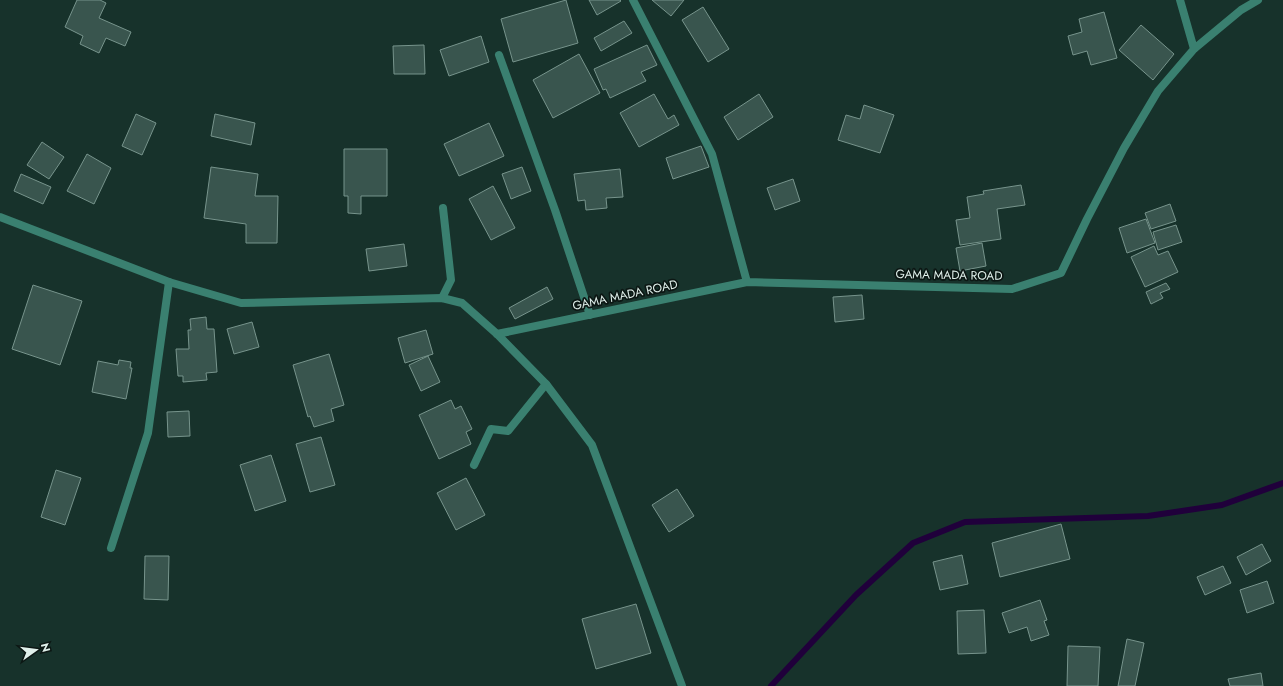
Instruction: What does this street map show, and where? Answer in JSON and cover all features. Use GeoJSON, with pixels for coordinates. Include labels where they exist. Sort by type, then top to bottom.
{"type":"FeatureCollection","features":[{"type":"Feature","properties":{"kind":"street"},"geometry":{"type":"LineString","coordinates":[[633,0],[712,154],[747,282]]}},
{"type":"Feature","properties":{"kind":"street"},"geometry":{"type":"LineString","coordinates":[[1180,0],[1194,49]]}},
{"type":"Feature","properties":{"kind":"street","name":"GAMA MADA ROAD"},"geometry":{"type":"LineString","coordinates":[[497,334],[747,282],[1012,289],[1061,273],[1124,148],[1158,91],[1194,49],[1241,10],[1258,0]]}},
{"type":"Feature","properties":{"kind":"street"},"geometry":{"type":"LineString","coordinates":[[499,55],[555,210],[590,315]]}},
{"type":"Feature","properties":{"kind":"street"},"geometry":{"type":"LineString","coordinates":[[442,298],[451,280],[443,208]]}},
{"type":"Feature","properties":{"kind":"street"},"geometry":{"type":"LineString","coordinates":[[0,217],[169,282],[241,304],[442,298],[462,304],[497,334],[546,384],[592,445],[682,686]]}},
{"type":"Feature","properties":{"kind":"street"},"geometry":{"type":"LineString","coordinates":[[111,548],[148,433],[169,282]]}},
{"type":"Feature","properties":{"kind":"street"},"geometry":{"type":"LineString","coordinates":[[474,465],[492,429],[508,431],[546,384]]}},
{"type":"Feature","properties":{"kind":"building"},"geometry":{"type":"Polygon","coordinates":[[[77,0],[100,0],[106,3],[99,18],[131,32],[125,46],[106,38],[99,53],[80,44],[83,36],[65,27],[77,0]]]}},
{"type":"Feature","properties":{"kind":"building"},"geometry":{"type":"Polygon","coordinates":[[[566,0],[578,43],[513,62],[501,19],[566,0]]]}},
{"type":"Feature","properties":{"kind":"building"},"geometry":{"type":"Polygon","coordinates":[[[589,0],[620,0],[621,1],[597,15],[589,0]]]}},
{"type":"Feature","properties":{"kind":"building"},"geometry":{"type":"Polygon","coordinates":[[[652,0],[684,0],[671,16],[652,0]]]}},
{"type":"Feature","properties":{"kind":"building"},"geometry":{"type":"Polygon","coordinates":[[[703,7],[729,49],[708,62],[682,20],[703,7]]]}},
{"type":"Feature","properties":{"kind":"building"},"geometry":{"type":"Polygon","coordinates":[[[1104,12],[1117,58],[1091,65],[1087,51],[1073,55],[1068,36],[1082,32],[1079,19],[1104,12]]]}},
{"type":"Feature","properties":{"kind":"building"},"geometry":{"type":"Polygon","coordinates":[[[624,21],[632,33],[601,51],[594,38],[624,21]]]}},
{"type":"Feature","properties":{"kind":"building"},"geometry":{"type":"Polygon","coordinates":[[[1141,25],[1174,54],[1153,80],[1119,50],[1141,25]]]}},
{"type":"Feature","properties":{"kind":"building"},"geometry":{"type":"Polygon","coordinates":[[[481,36],[489,62],[449,76],[440,50],[481,36]]]}},
{"type":"Feature","properties":{"kind":"building"},"geometry":{"type":"Polygon","coordinates":[[[424,45],[425,74],[394,74],[393,46],[424,45]]]}},
{"type":"Feature","properties":{"kind":"building"},"geometry":{"type":"Polygon","coordinates":[[[647,45],[657,65],[641,72],[646,81],[610,98],[606,89],[603,90],[594,69],[647,45]]]}},
{"type":"Feature","properties":{"kind":"building"},"geometry":{"type":"Polygon","coordinates":[[[579,54],[600,93],[553,118],[533,80],[579,54]]]}},
{"type":"Feature","properties":{"kind":"building"},"geometry":{"type":"Polygon","coordinates":[[[654,94],[668,119],[674,115],[679,125],[639,147],[620,113],[654,94]]]}},
{"type":"Feature","properties":{"kind":"building"},"geometry":{"type":"Polygon","coordinates":[[[759,94],[773,117],[738,140],[724,117],[759,94]]]}},
{"type":"Feature","properties":{"kind":"building"},"geometry":{"type":"Polygon","coordinates":[[[864,105],[894,115],[880,153],[838,140],[846,115],[860,119],[864,105]]]}},
{"type":"Feature","properties":{"kind":"building"},"geometry":{"type":"Polygon","coordinates":[[[136,114],[156,123],[142,155],[122,146],[136,114]]]}},
{"type":"Feature","properties":{"kind":"building"},"geometry":{"type":"Polygon","coordinates":[[[215,114],[255,123],[251,145],[211,136],[215,114]]]}},
{"type":"Feature","properties":{"kind":"building"},"geometry":{"type":"Polygon","coordinates":[[[489,123],[504,156],[459,176],[444,144],[489,123]]]}},
{"type":"Feature","properties":{"kind":"building"},"geometry":{"type":"Polygon","coordinates":[[[42,142],[64,157],[49,179],[27,165],[42,142]]]}},
{"type":"Feature","properties":{"kind":"building"},"geometry":{"type":"Polygon","coordinates":[[[701,146],[709,167],[673,179],[666,158],[701,146]]]}},
{"type":"Feature","properties":{"kind":"building"},"geometry":{"type":"Polygon","coordinates":[[[344,149],[387,149],[387,196],[361,196],[361,214],[348,213],[348,196],[344,196],[344,149]]]}},
{"type":"Feature","properties":{"kind":"building"},"geometry":{"type":"Polygon","coordinates":[[[87,154],[111,168],[94,204],[67,191],[87,154]]]}},
{"type":"Feature","properties":{"kind":"building"},"geometry":{"type":"Polygon","coordinates":[[[211,167],[258,174],[255,196],[278,196],[277,243],[246,243],[246,224],[204,218],[211,167]]]}},
{"type":"Feature","properties":{"kind":"building"},"geometry":{"type":"Polygon","coordinates":[[[522,167],[531,191],[511,199],[502,174],[522,167]]]}},
{"type":"Feature","properties":{"kind":"building"},"geometry":{"type":"Polygon","coordinates":[[[620,169],[623,197],[606,198],[607,208],[586,210],[585,200],[578,201],[574,174],[620,169]]]}},
{"type":"Feature","properties":{"kind":"building"},"geometry":{"type":"Polygon","coordinates":[[[21,174],[51,187],[43,204],[14,191],[21,174]]]}},
{"type":"Feature","properties":{"kind":"building"},"geometry":{"type":"Polygon","coordinates":[[[793,179],[800,201],[775,210],[767,188],[793,179]]]}},
{"type":"Feature","properties":{"kind":"building"},"geometry":{"type":"Polygon","coordinates":[[[1021,185],[1025,205],[997,209],[1001,239],[960,245],[956,220],[970,218],[967,197],[984,194],[983,191],[1021,185]]]}},
{"type":"Feature","properties":{"kind":"building"},"geometry":{"type":"Polygon","coordinates":[[[493,186],[515,228],[491,240],[469,199],[493,186]]]}},
{"type":"Feature","properties":{"kind":"building"},"geometry":{"type":"Polygon","coordinates":[[[1170,204],[1176,221],[1151,229],[1145,213],[1170,204]]]}},
{"type":"Feature","properties":{"kind":"building"},"geometry":{"type":"Polygon","coordinates":[[[1146,219],[1155,243],[1127,253],[1119,228],[1146,219]]]}},
{"type":"Feature","properties":{"kind":"building"},"geometry":{"type":"Polygon","coordinates":[[[1176,225],[1182,242],[1158,250],[1153,232],[1176,225]]]}},
{"type":"Feature","properties":{"kind":"building"},"geometry":{"type":"Polygon","coordinates":[[[982,243],[986,266],[960,271],[956,248],[982,243]]]}},
{"type":"Feature","properties":{"kind":"building"},"geometry":{"type":"Polygon","coordinates":[[[404,244],[407,266],[369,271],[366,249],[404,244]]]}},
{"type":"Feature","properties":{"kind":"building"},"geometry":{"type":"Polygon","coordinates":[[[1154,246],[1158,255],[1168,251],[1178,272],[1145,287],[1131,257],[1154,246]]]}},
{"type":"Feature","properties":{"kind":"building"},"geometry":{"type":"Polygon","coordinates":[[[1166,283],[1170,289],[1160,293],[1163,298],[1151,304],[1146,292],[1166,283]]]}},
{"type":"Feature","properties":{"kind":"building"},"geometry":{"type":"Polygon","coordinates":[[[33,285],[82,301],[60,365],[12,349],[33,285]]]}},
{"type":"Feature","properties":{"kind":"building"},"geometry":{"type":"Polygon","coordinates":[[[547,287],[553,299],[515,319],[509,308],[547,287]]]}},
{"type":"Feature","properties":{"kind":"building"},"geometry":{"type":"Polygon","coordinates":[[[862,295],[864,319],[835,322],[833,297],[862,295]]]}},
{"type":"Feature","properties":{"kind":"building"},"geometry":{"type":"Polygon","coordinates":[[[206,317],[207,329],[214,329],[217,372],[206,373],[207,380],[183,382],[183,376],[178,376],[176,349],[189,349],[188,330],[191,330],[190,319],[206,317]]]}},
{"type":"Feature","properties":{"kind":"building"},"geometry":{"type":"Polygon","coordinates":[[[252,322],[259,347],[234,354],[227,329],[252,322]]]}},
{"type":"Feature","properties":{"kind":"building"},"geometry":{"type":"Polygon","coordinates":[[[426,330],[433,354],[405,363],[398,338],[426,330]]]}},
{"type":"Feature","properties":{"kind":"building"},"geometry":{"type":"Polygon","coordinates":[[[329,354],[344,405],[331,409],[334,421],[314,427],[310,416],[308,417],[293,365],[329,354]]]}},
{"type":"Feature","properties":{"kind":"building"},"geometry":{"type":"Polygon","coordinates":[[[428,356],[440,382],[421,391],[409,365],[428,356]]]}},
{"type":"Feature","properties":{"kind":"building"},"geometry":{"type":"Polygon","coordinates":[[[119,360],[131,362],[130,368],[132,368],[126,399],[92,392],[98,361],[118,365],[119,360]]]}},
{"type":"Feature","properties":{"kind":"building"},"geometry":{"type":"Polygon","coordinates":[[[451,400],[455,409],[461,406],[472,429],[466,432],[471,444],[439,459],[419,415],[451,400]]]}},
{"type":"Feature","properties":{"kind":"building"},"geometry":{"type":"Polygon","coordinates":[[[189,411],[190,436],[168,437],[167,412],[189,411]]]}},
{"type":"Feature","properties":{"kind":"building"},"geometry":{"type":"Polygon","coordinates":[[[321,437],[335,485],[310,492],[296,444],[321,437]]]}},
{"type":"Feature","properties":{"kind":"building"},"geometry":{"type":"Polygon","coordinates":[[[271,455],[286,501],[255,511],[240,465],[271,455]]]}},
{"type":"Feature","properties":{"kind":"building"},"geometry":{"type":"Polygon","coordinates":[[[56,470],[81,478],[65,525],[41,517],[56,470]]]}},
{"type":"Feature","properties":{"kind":"building"},"geometry":{"type":"Polygon","coordinates":[[[466,478],[485,515],[456,530],[437,493],[466,478]]]}},
{"type":"Feature","properties":{"kind":"building"},"geometry":{"type":"Polygon","coordinates":[[[677,489],[694,516],[669,532],[652,505],[677,489]]]}},
{"type":"Feature","properties":{"kind":"building"},"geometry":{"type":"Polygon","coordinates":[[[1061,524],[1070,559],[1000,577],[992,543],[1061,524]]]}},
{"type":"Feature","properties":{"kind":"building"},"geometry":{"type":"Polygon","coordinates":[[[1262,544],[1271,561],[1246,575],[1237,557],[1262,544]]]}},
{"type":"Feature","properties":{"kind":"building"},"geometry":{"type":"Polygon","coordinates":[[[962,555],[968,584],[940,590],[933,562],[962,555]]]}},
{"type":"Feature","properties":{"kind":"building"},"geometry":{"type":"Polygon","coordinates":[[[145,556],[169,556],[168,600],[144,599],[145,556]]]}},
{"type":"Feature","properties":{"kind":"building"},"geometry":{"type":"Polygon","coordinates":[[[1223,566],[1231,583],[1205,595],[1197,577],[1223,566]]]}},
{"type":"Feature","properties":{"kind":"building"},"geometry":{"type":"Polygon","coordinates":[[[1267,581],[1274,603],[1247,613],[1240,590],[1267,581]]]}},
{"type":"Feature","properties":{"kind":"building"},"geometry":{"type":"Polygon","coordinates":[[[1040,600],[1047,620],[1044,621],[1049,635],[1031,641],[1027,627],[1009,633],[1002,613],[1040,600]]]}},
{"type":"Feature","properties":{"kind":"building"},"geometry":{"type":"Polygon","coordinates":[[[636,604],[651,653],[596,669],[582,619],[636,604]]]}},
{"type":"Feature","properties":{"kind":"building"},"geometry":{"type":"Polygon","coordinates":[[[984,610],[986,653],[958,654],[957,611],[984,610]]]}},
{"type":"Feature","properties":{"kind":"building"},"geometry":{"type":"Polygon","coordinates":[[[1127,639],[1144,643],[1135,686],[1118,686],[1127,639]]]}},
{"type":"Feature","properties":{"kind":"building"},"geometry":{"type":"Polygon","coordinates":[[[1068,646],[1100,647],[1098,686],[1067,686],[1068,646]]]}},
{"type":"Feature","properties":{"kind":"building"},"geometry":{"type":"Polygon","coordinates":[[[1261,673],[1263,686],[1230,686],[1228,679],[1261,673]]]}},
{"type":"Feature","properties":{"kind":"waterway"},"geometry":{"type":"LineString","coordinates":[[771,686],[856,595],[913,543],[965,522],[1148,516],[1222,505],[1283,483]]}}]}
